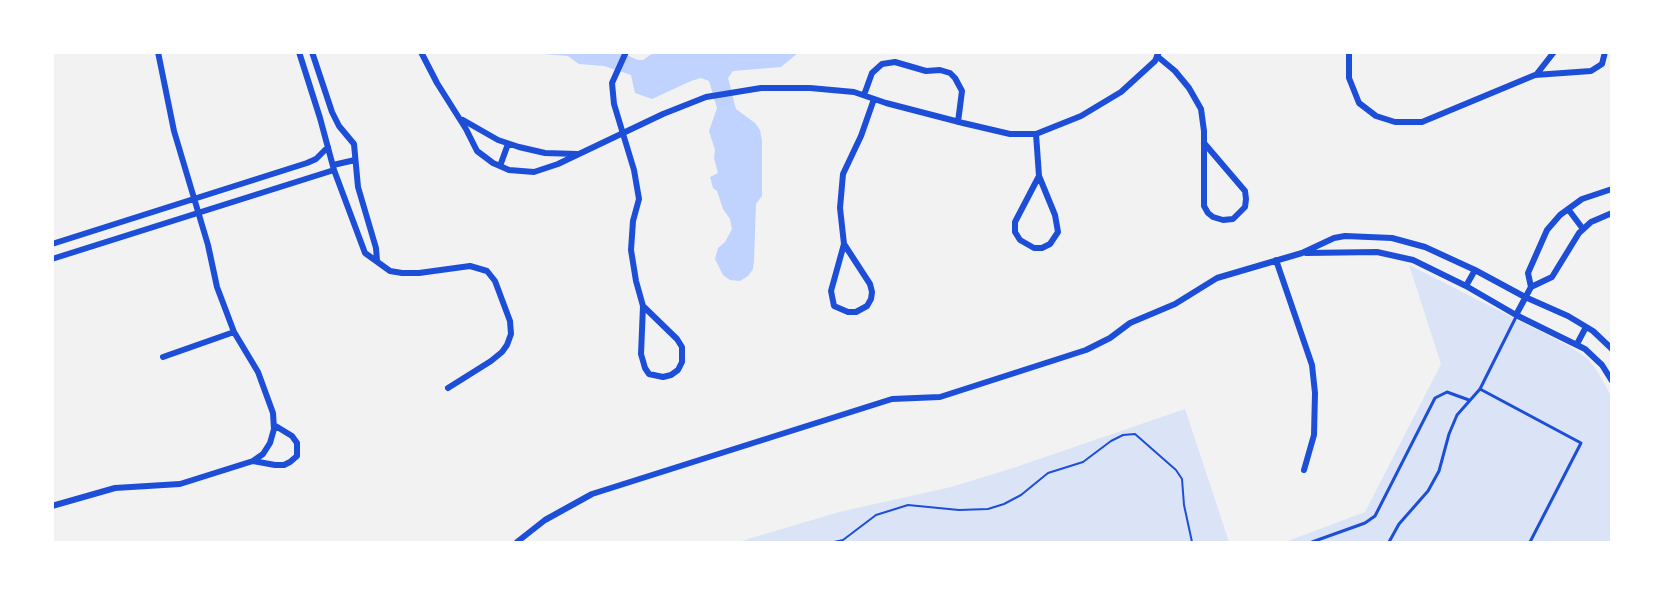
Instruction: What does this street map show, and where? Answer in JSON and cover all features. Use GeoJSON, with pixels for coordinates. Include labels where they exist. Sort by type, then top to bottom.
{"type":"FeatureCollection","features":[{"type":"Feature","properties":{"kind":"street"},"geometry":{"type":"LineString","coordinates":[[52,506],[115,488],[180,484],[254,461],[264,454],[270,443],[274,425],[273,413],[258,372],[234,332],[217,287],[208,245],[174,131],[158,52]]}},
{"type":"Feature","properties":{"kind":"street"},"geometry":{"type":"LineString","coordinates":[[299,52],[333,168],[365,253],[390,271],[402,273],[470,266],[487,271],[495,281],[510,321],[511,334],[507,345],[491,361],[448,388]]}},
{"type":"Feature","properties":{"kind":"street"},"geometry":{"type":"LineString","coordinates":[[312,52],[332,112],[339,126],[354,144],[358,187],[376,248],[377,261]]}},
{"type":"Feature","properties":{"kind":"street"},"geometry":{"type":"LineString","coordinates":[[421,52],[477,151],[509,170],[534,172],[581,154],[663,114],[712,96],[761,88],[810,88],[854,92],[958,122],[1010,134],[1036,134],[1081,116],[1121,92],[1155,61],[1158,54],[1175,70],[1201,109],[1204,142],[1204,206],[1213,217],[1222,220],[1233,219],[1245,207],[1245,191],[1204,142]]}},
{"type":"Feature","properties":{"kind":"street"},"geometry":{"type":"LineString","coordinates":[[626,52],[612,83],[614,104],[624,134],[639,198],[633,221],[631,250],[643,306],[641,354],[649,374],[671,375],[678,370],[682,362],[682,347],[677,339],[643,306]]}},
{"type":"Feature","properties":{"kind":"street"},"geometry":{"type":"LineString","coordinates":[[1349,52],[1349,78],[1359,103],[1376,116],[1395,122],[1422,122],[1535,75],[1591,71],[1602,64],[1605,52]]}},
{"type":"Feature","properties":{"kind":"street"},"geometry":{"type":"LineString","coordinates":[[1535,75],[1554,52]]}},
{"type":"Feature","properties":{"kind":"street"},"geometry":{"type":"LineString","coordinates":[[864,95],[872,73],[889,61],[926,71],[940,70],[950,73],[959,83],[962,92],[958,122]]}},
{"type":"Feature","properties":{"kind":"street"},"geometry":{"type":"LineString","coordinates":[[844,243],[870,284],[872,292],[867,306],[856,312],[840,310],[834,306],[831,299],[832,283],[844,243],[840,208],[843,174],[861,136],[874,99]]}},
{"type":"Feature","properties":{"kind":"street"},"geometry":{"type":"LineString","coordinates":[[459,118],[508,144],[545,153],[581,154]]}},
{"type":"Feature","properties":{"kind":"street"},"geometry":{"type":"LineString","coordinates":[[1036,134],[1039,176],[1055,215],[1058,232],[1050,244],[1042,248],[1034,248],[1020,240],[1015,231],[1015,222],[1039,176]]}},
{"type":"Feature","properties":{"kind":"street"},"geometry":{"type":"LineString","coordinates":[[500,166],[508,144]]}},
{"type":"Feature","properties":{"kind":"street"},"geometry":{"type":"LineString","coordinates":[[52,244],[307,163],[316,159],[328,147]]}},
{"type":"Feature","properties":{"kind":"street"},"geometry":{"type":"LineString","coordinates":[[53,258],[355,160]]}},
{"type":"Feature","properties":{"kind":"street"},"geometry":{"type":"LineString","coordinates":[[1531,287],[1528,273],[1547,230],[1582,199],[1611,189]]}},
{"type":"Feature","properties":{"kind":"street"},"geometry":{"type":"LineString","coordinates":[[1568,209],[1583,229]]}},
{"type":"Feature","properties":{"kind":"street"},"geometry":{"type":"LineString","coordinates":[[1516,315],[1531,287],[1552,277],[1579,233],[1591,222],[1611,213]]}},
{"type":"Feature","properties":{"kind":"street"},"geometry":{"type":"LineString","coordinates":[[97,230],[100,244]]}},
{"type":"Feature","properties":{"kind":"street"},"geometry":{"type":"LineString","coordinates":[[517,543],[544,519],[592,494],[892,399],[940,397],[1075,353],[1110,338],[1130,323],[1175,304],[1217,278],[1302,253],[1334,238],[1345,236],[1380,236],[1425,247],[1568,316],[1605,340],[1611,349]]}},
{"type":"Feature","properties":{"kind":"street"},"geometry":{"type":"LineString","coordinates":[[1302,253],[1359,251],[1394,254],[1413,260],[1466,286],[1516,315],[1577,344],[1594,357],[1611,381]]}},
{"type":"Feature","properties":{"kind":"street"},"geometry":{"type":"LineString","coordinates":[[1276,260],[1312,365],[1315,393],[1314,435],[1304,470]]}},
{"type":"Feature","properties":{"kind":"street"},"geometry":{"type":"LineString","coordinates":[[1466,286],[1475,270]]}},
{"type":"Feature","properties":{"kind":"street"},"geometry":{"type":"LineString","coordinates":[[1577,344],[1586,327]]}},
{"type":"Feature","properties":{"kind":"street"},"geometry":{"type":"LineString","coordinates":[[163,357],[234,332]]}},
{"type":"Feature","properties":{"kind":"street"},"geometry":{"type":"LineString","coordinates":[[254,461],[284,465],[297,456],[297,443],[292,436],[274,425]]}},
{"type":"Feature","properties":{"kind":"lane"},"geometry":{"type":"LineString","coordinates":[[1389,543],[1399,524],[1428,491],[1439,471],[1449,434],[1457,415],[1480,389],[1516,315]]}},
{"type":"Feature","properties":{"kind":"lane"},"geometry":{"type":"LineString","coordinates":[[1480,389],[1581,443],[1530,543]]}},
{"type":"Feature","properties":{"kind":"lane"},"geometry":{"type":"LineString","coordinates":[[1312,543],[1365,523],[1375,516],[1436,399],[1447,392],[1469,400]]}},
{"type":"Feature","properties":{"kind":"path"},"geometry":{"type":"LineString","coordinates":[[834,543],[843,540],[876,515],[908,505],[959,510],[988,509],[1004,504],[1021,495],[1048,473],[1083,462],[1111,441],[1123,435],[1135,434],[1176,470],[1182,479],[1191,543]]}},
{"type":"Feature","properties":{"kind":"shaded area"},"geometry":{"type":"Polygon","coordinates":[[[1409,265],[1569,346],[1587,358],[1598,372],[1612,398],[1611,542],[1285,542],[1365,512],[1441,364],[1409,265]]]}},
{"type":"Feature","properties":{"kind":"shaded area"},"geometry":{"type":"Polygon","coordinates":[[[1185,409],[1229,542],[738,542],[839,512],[951,487],[1185,409]]]}},
{"type":"Feature","properties":{"kind":"water"},"geometry":{"type":"Polygon","coordinates":[[[530,53],[622,53],[643,60],[653,53],[798,53],[781,67],[733,71],[728,78],[736,109],[755,123],[760,130],[762,141],[762,196],[756,204],[753,269],[748,276],[740,281],[730,280],[723,275],[715,259],[718,248],[725,242],[732,229],[730,219],[723,209],[717,191],[713,188],[710,177],[718,173],[714,158],[715,150],[709,131],[717,108],[709,81],[701,78],[691,81],[652,99],[635,93],[631,75],[604,66],[579,64],[568,56],[530,53]]]}}]}
